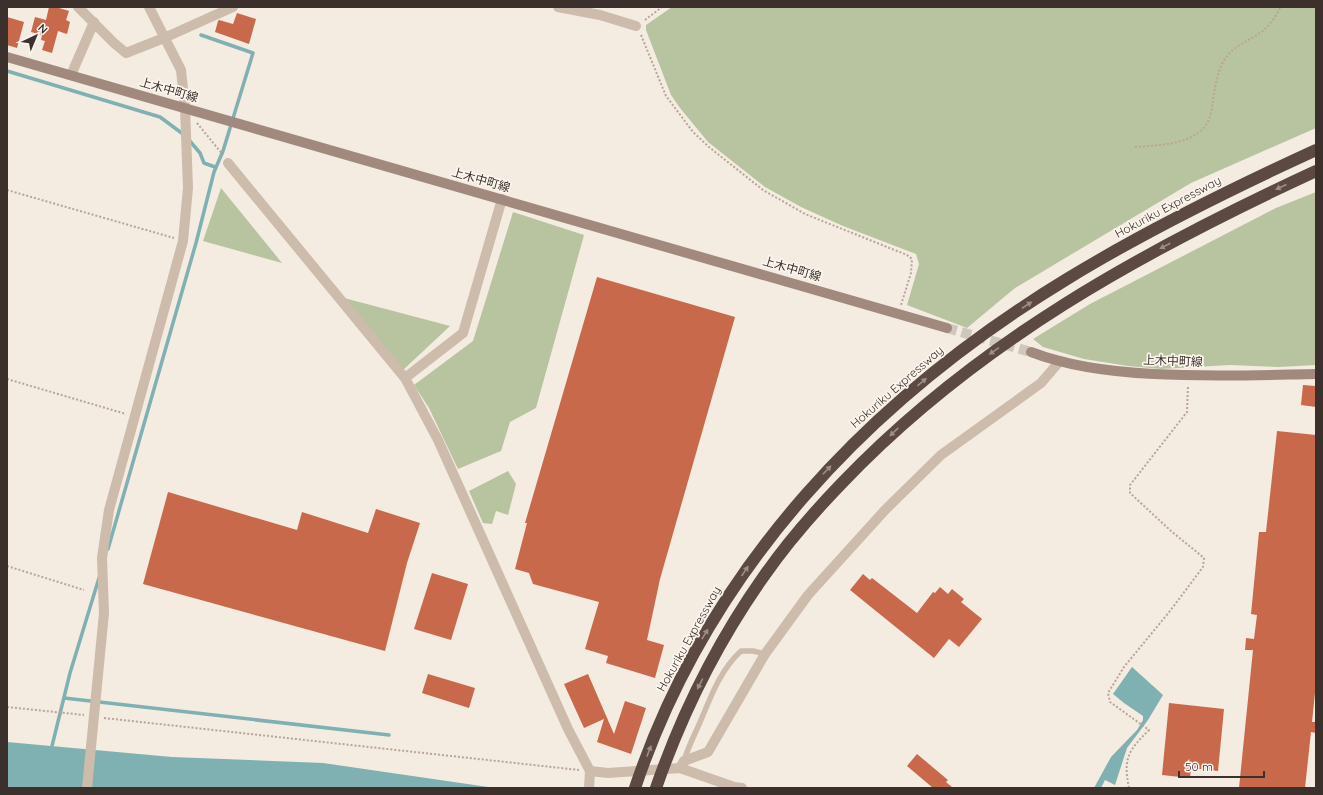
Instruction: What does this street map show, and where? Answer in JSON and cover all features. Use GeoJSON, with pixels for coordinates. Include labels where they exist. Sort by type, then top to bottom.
{"type":"FeatureCollection","features":[{"type":"Feature","properties":{"kind":"highway","name":"Hokuriku Expressway"},"geometry":{"type":"LineString","coordinates":[[635,788],[654,736],[674,692],[723,603],[777,527],[818,480],[881,417],[922,381],[964,348],[1015,312],[1067,279],[1125,245],[1252,179],[1316,150]]}},
{"type":"Feature","properties":{"kind":"highway"},"geometry":{"type":"LineString","coordinates":[[656,788],[671,745],[690,702],[713,658],[764,576],[823,503],[893,432],[977,363],[1075,296],[1134,262],[1198,228],[1316,171]]}},
{"type":"Feature","properties":{"kind":"main road","name":"上木中町線"},"geometry":{"type":"LineString","coordinates":[[7,56],[947,328]]}},
{"type":"Feature","properties":{"kind":"main road","name":"上木中町線"},"geometry":{"type":"LineString","coordinates":[[1031,352],[1059,362],[1120,372],[1189,376],[1316,374]]}},
{"type":"Feature","properties":{"kind":"street"},"geometry":{"type":"LineString","coordinates":[[78,7],[126,53],[164,38],[233,7]]}},
{"type":"Feature","properties":{"kind":"street"},"geometry":{"type":"LineString","coordinates":[[87,788],[104,613],[103,551],[109,510],[183,241],[188,188],[185,108],[181,70],[149,7]]}},
{"type":"Feature","properties":{"kind":"street"},"geometry":{"type":"LineString","coordinates":[[558,7],[600,15],[636,26]]}},
{"type":"Feature","properties":{"kind":"street"},"geometry":{"type":"LineString","coordinates":[[71,75],[94,22]]}},
{"type":"Feature","properties":{"kind":"street"},"geometry":{"type":"LineString","coordinates":[[228,163],[405,378],[438,440],[568,729],[590,772],[589,788]]}},
{"type":"Feature","properties":{"kind":"street"},"geometry":{"type":"LineString","coordinates":[[405,378],[463,333],[502,199]]}},
{"type":"Feature","properties":{"kind":"street"},"geometry":{"type":"LineString","coordinates":[[590,772],[608,773],[682,765],[708,752],[765,654],[808,595],[886,508],[942,456],[1041,383],[1059,362]]}},
{"type":"Feature","properties":{"kind":"street"},"geometry":{"type":"LineString","coordinates":[[682,765],[734,787],[742,788]]}},
{"type":"Feature","properties":{"kind":"lane"},"geometry":{"type":"LineString","coordinates":[[682,765],[687,750],[714,691],[733,658],[741,651],[754,651],[765,654]]}},
{"type":"Feature","properties":{"kind":"path"},"geometry":{"type":"LineString","coordinates":[[636,26],[662,7]]}},
{"type":"Feature","properties":{"kind":"path"},"geometry":{"type":"LineString","coordinates":[[1135,147],[1166,145],[1185,139],[1199,131],[1209,120],[1214,86],[1224,61],[1240,44],[1257,35],[1267,27],[1281,7]]}},
{"type":"Feature","properties":{"kind":"path"},"geometry":{"type":"LineString","coordinates":[[643,37],[666,96],[693,132],[709,147],[763,190],[805,214],[907,255],[912,259],[911,273],[898,313]]}},
{"type":"Feature","properties":{"kind":"path"},"geometry":{"type":"LineString","coordinates":[[185,108],[228,163]]}},
{"type":"Feature","properties":{"kind":"path"},"geometry":{"type":"LineString","coordinates":[[7,190],[183,241]]}},
{"type":"Feature","properties":{"kind":"path"},"geometry":{"type":"LineString","coordinates":[[1129,788],[1127,775],[1128,756],[1135,744],[1149,730],[1110,702],[1108,693],[1124,667],[1170,611],[1203,567],[1204,558],[1171,531],[1130,493],[1130,485],[1187,412],[1189,376]]}},
{"type":"Feature","properties":{"kind":"path"},"geometry":{"type":"LineString","coordinates":[[7,379],[134,417]]}},
{"type":"Feature","properties":{"kind":"path"},"geometry":{"type":"LineString","coordinates":[[7,566],[84,590]]}},
{"type":"Feature","properties":{"kind":"path"},"geometry":{"type":"LineString","coordinates":[[7,707],[590,772]]}},
{"type":"Feature","properties":{"kind":"green space"},"geometry":{"type":"Polygon","coordinates":[[[672,7],[1316,7],[1316,128],[1191,183],[1015,288],[967,328],[907,305],[919,264],[916,254],[843,226],[801,207],[765,187],[708,142],[671,95],[646,30],[646,25],[672,7]]]}},
{"type":"Feature","properties":{"kind":"green space"},"geometry":{"type":"Polygon","coordinates":[[[221,188],[282,263],[203,241],[221,188]]]}},
{"type":"Feature","properties":{"kind":"green space"},"geometry":{"type":"Polygon","coordinates":[[[1316,192],[1316,365],[1279,367],[1230,365],[1161,369],[1128,366],[1084,359],[1043,347],[1033,339],[1090,304],[1276,208],[1316,192]]]}},
{"type":"Feature","properties":{"kind":"green space"},"geometry":{"type":"Polygon","coordinates":[[[513,212],[584,235],[536,408],[510,422],[501,451],[458,469],[429,408],[414,385],[473,341],[513,212]]]}},
{"type":"Feature","properties":{"kind":"green space"},"geometry":{"type":"Polygon","coordinates":[[[344,298],[450,326],[403,370],[344,298]]]}},
{"type":"Feature","properties":{"kind":"green space"},"geometry":{"type":"Polygon","coordinates":[[[508,471],[516,484],[508,515],[496,511],[492,524],[483,523],[469,491],[508,471]]]}},
{"type":"Feature","properties":{"kind":"water"},"geometry":{"type":"Polygon","coordinates":[[[1132,667],[1163,695],[1148,720],[1127,748],[1115,785],[1105,780],[1101,788],[1094,788],[1111,757],[1137,730],[1143,720],[1143,716],[1113,694],[1132,667]]]}},
{"type":"Feature","properties":{"kind":"water"},"geometry":{"type":"Polygon","coordinates":[[[7,742],[172,757],[323,763],[495,788],[7,788],[7,742]]]}},
{"type":"Feature","properties":{"kind":"building"},"geometry":{"type":"Polygon","coordinates":[[[49,7],[56,7],[69,11],[66,20],[70,22],[67,34],[58,31],[52,53],[42,50],[45,41],[41,40],[42,35],[31,32],[35,17],[46,20],[49,7]]]}},
{"type":"Feature","properties":{"kind":"building"},"geometry":{"type":"Polygon","coordinates":[[[237,13],[256,19],[249,44],[215,32],[219,20],[233,24],[237,13]]]}},
{"type":"Feature","properties":{"kind":"building"},"geometry":{"type":"Polygon","coordinates":[[[7,17],[24,22],[17,48],[7,45],[7,17]]]}},
{"type":"Feature","properties":{"kind":"building"},"geometry":{"type":"Polygon","coordinates":[[[597,277],[735,317],[660,579],[647,640],[664,645],[655,678],[606,663],[608,656],[585,649],[599,602],[533,584],[529,573],[515,569],[527,523],[525,523],[597,277]]]}},
{"type":"Feature","properties":{"kind":"building"},"geometry":{"type":"Polygon","coordinates":[[[1303,385],[1316,386],[1316,407],[1301,405],[1303,385]]]}},
{"type":"Feature","properties":{"kind":"building"},"geometry":{"type":"Polygon","coordinates":[[[1277,431],[1316,435],[1316,694],[1315,693],[1312,722],[1316,722],[1316,733],[1311,732],[1305,788],[1239,788],[1253,650],[1245,650],[1246,638],[1254,639],[1257,615],[1251,614],[1259,532],[1266,532],[1277,431]]]}},
{"type":"Feature","properties":{"kind":"building"},"geometry":{"type":"Polygon","coordinates":[[[168,492],[297,530],[302,512],[368,533],[376,509],[420,523],[407,563],[385,651],[143,584],[168,492]]]}},
{"type":"Feature","properties":{"kind":"building"},"geometry":{"type":"Polygon","coordinates":[[[432,573],[468,584],[451,640],[414,629],[432,573]]]}},
{"type":"Feature","properties":{"kind":"building"},"geometry":{"type":"Polygon","coordinates":[[[863,574],[870,580],[872,578],[917,613],[933,592],[935,593],[940,587],[948,594],[952,589],[964,599],[961,602],[982,619],[959,647],[949,639],[934,658],[850,590],[863,574]]]}},
{"type":"Feature","properties":{"kind":"building"},"geometry":{"type":"Polygon","coordinates":[[[428,674],[475,688],[469,708],[422,693],[428,674]]]}},
{"type":"Feature","properties":{"kind":"building"},"geometry":{"type":"Polygon","coordinates":[[[588,674],[614,734],[625,701],[646,708],[631,754],[597,742],[604,719],[584,728],[564,684],[588,674]]]}},
{"type":"Feature","properties":{"kind":"building"},"geometry":{"type":"Polygon","coordinates":[[[1169,703],[1224,709],[1218,771],[1191,768],[1190,778],[1162,775],[1169,703]]]}},
{"type":"Feature","properties":{"kind":"building"},"geometry":{"type":"Polygon","coordinates":[[[917,754],[948,780],[946,782],[953,788],[933,788],[907,766],[917,754]]]}},
{"type":"Feature","properties":{"kind":"waterway"},"geometry":{"type":"LineString","coordinates":[[108,549],[196,243],[214,172],[223,151],[253,53],[201,35]]}},
{"type":"Feature","properties":{"kind":"waterway"},"geometry":{"type":"LineString","coordinates":[[7,71],[160,117],[183,134]]}},
{"type":"Feature","properties":{"kind":"waterway"},"geometry":{"type":"LineString","coordinates":[[189,140],[200,153],[204,163],[215,167]]}},
{"type":"Feature","properties":{"kind":"waterway"},"geometry":{"type":"LineString","coordinates":[[52,746],[70,673],[99,578]]}},
{"type":"Feature","properties":{"kind":"waterway"},"geometry":{"type":"LineString","coordinates":[[64,698],[389,735]]}},
{"type":"Feature","properties":{"kind":"tunnel"},"geometry":{"type":"LineString","coordinates":[[947,328],[1031,352]]}}]}
